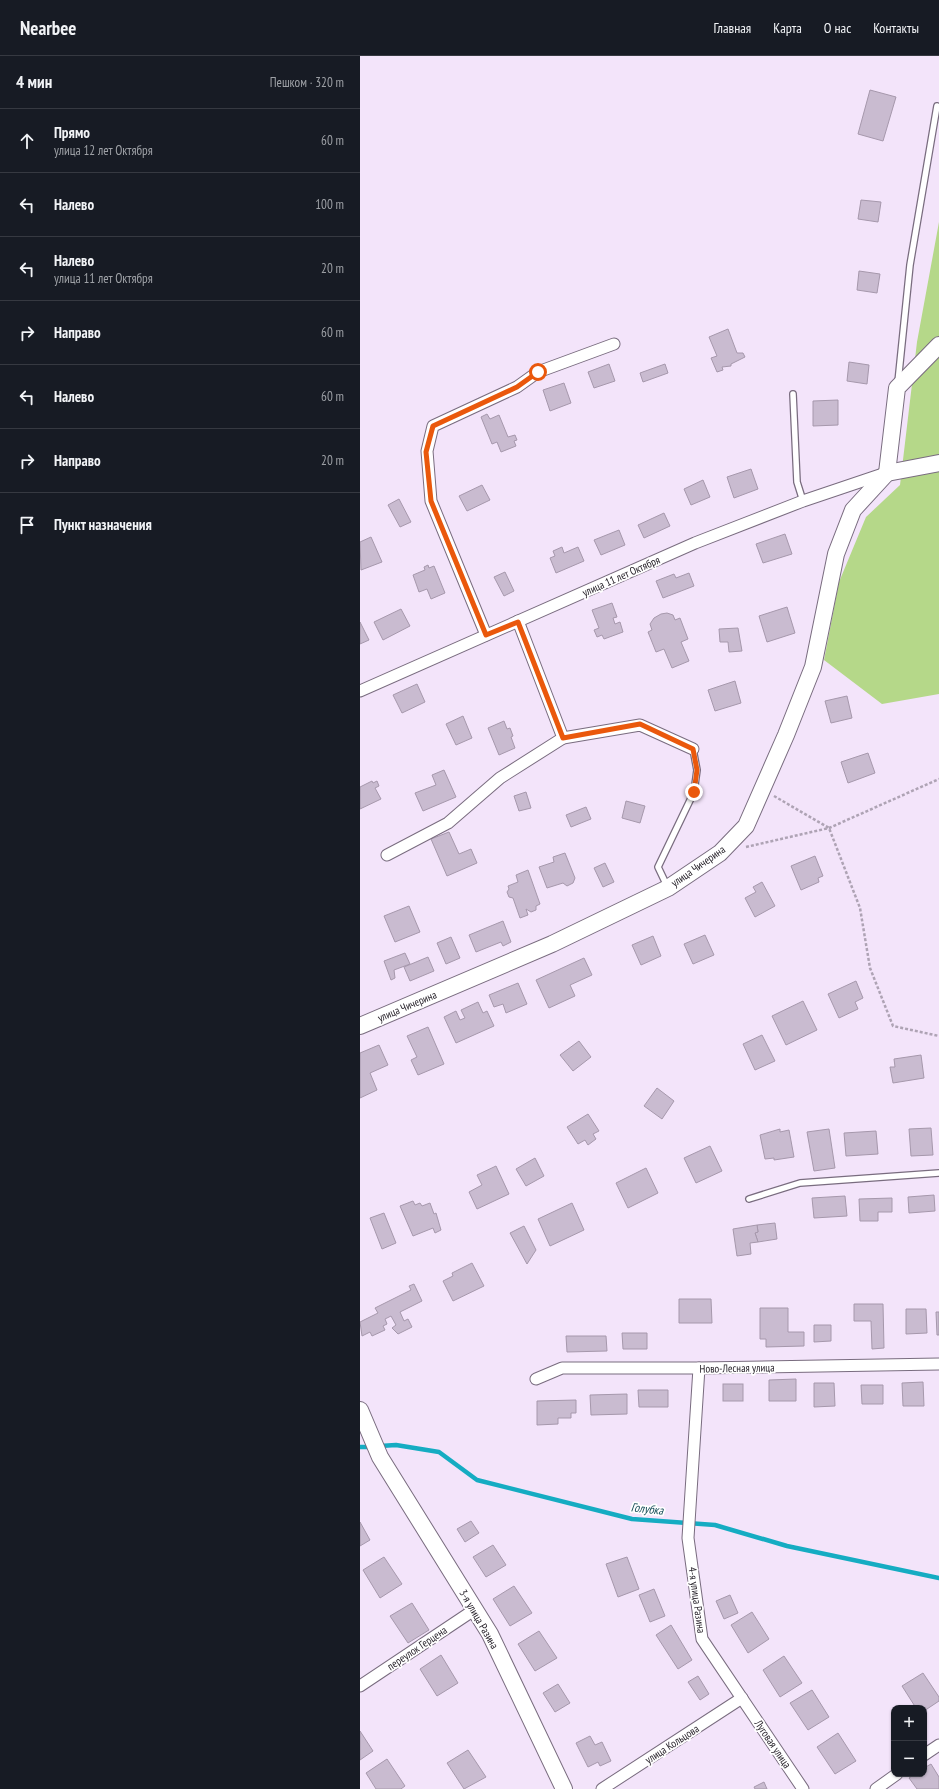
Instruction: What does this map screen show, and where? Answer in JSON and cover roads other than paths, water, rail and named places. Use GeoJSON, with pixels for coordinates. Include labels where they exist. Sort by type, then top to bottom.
{"type":"FeatureCollection","features":[{"type":"Feature","properties":{"kind":"street"},"geometry":{"type":"LineString","coordinates":[[486,635],[431,501],[426,452],[433,426],[517,387],[538,372],[614,344]]}},
{"type":"Feature","properties":{"kind":"street"},"geometry":{"type":"LineString","coordinates":[[939,345],[897,388],[887,473],[939,463]]}},
{"type":"Feature","properties":{"kind":"street","name":"улица 11 лет Октября"},"geometry":{"type":"LineString","coordinates":[[360,691],[695,543],[804,501],[887,473]]}},
{"type":"Feature","properties":{"kind":"street","name":"улица Чичерина"},"geometry":{"type":"LineString","coordinates":[[360,1026],[552,944],[668,888],[720,853],[746,826],[786,735],[812,667],[836,554],[853,510],[887,473]]}},
{"type":"Feature","properties":{"kind":"street"},"geometry":{"type":"LineString","coordinates":[[518,622],[563,738]]}},
{"type":"Feature","properties":{"kind":"street"},"geometry":{"type":"LineString","coordinates":[[387,855],[448,823],[500,778],[563,738],[640,724],[693,749]]}},
{"type":"Feature","properties":{"kind":"street","name":"Ново-Лесная улица"},"geometry":{"type":"LineString","coordinates":[[536,1379],[562,1368],[699,1368],[939,1364]]}},
{"type":"Feature","properties":{"kind":"street","name":"4-я улица Разина"},"geometry":{"type":"LineString","coordinates":[[699,1368],[688,1538],[702,1639],[742,1698]]}},
{"type":"Feature","properties":{"kind":"street","name":"3-я улица Разина"},"geometry":{"type":"LineString","coordinates":[[360,1410],[380,1457],[490,1634],[564,1789]]}},
{"type":"Feature","properties":{"kind":"street","name":"переулок Герцена"},"geometry":{"type":"LineString","coordinates":[[360,1686],[474,1610]]}},
{"type":"Feature","properties":{"kind":"street","name":"улица Кольцова"},"geometry":{"type":"LineString","coordinates":[[602,1789],[742,1698]]}},
{"type":"Feature","properties":{"kind":"street","name":"Луговая улица"},"geometry":{"type":"LineString","coordinates":[[742,1698],[803,1789]]}},
{"type":"Feature","properties":{"kind":"street"},"geometry":{"type":"LineString","coordinates":[[927,1753],[939,1745]]}},
{"type":"Feature","properties":{"kind":"street"},"geometry":{"type":"LineString","coordinates":[[876,1789],[893,1777]]}},
{"type":"Feature","properties":{"kind":"lane"},"geometry":{"type":"LineString","coordinates":[[897,388],[910,265],[937,106]]}},
{"type":"Feature","properties":{"kind":"lane"},"geometry":{"type":"LineString","coordinates":[[793,394],[797,482],[804,501]]}},
{"type":"Feature","properties":{"kind":"lane"},"geometry":{"type":"LineString","coordinates":[[668,888],[658,867],[694,792],[697,770],[693,749]]}},
{"type":"Feature","properties":{"kind":"lane"},"geometry":{"type":"LineString","coordinates":[[749,1199],[800,1183],[939,1173]]}},
{"type":"Feature","properties":{"kind":"waterway","name":"Голубка"},"geometry":{"type":"LineString","coordinates":[[380,1446],[396,1445],[439,1452],[477,1480],[632,1519],[715,1525],[787,1546],[939,1578]]}},
{"type":"Feature","properties":{"kind":"waterway","name":"Голубка"},"geometry":{"type":"LineString","coordinates":[[360,1447],[372,1447]]}}]}
